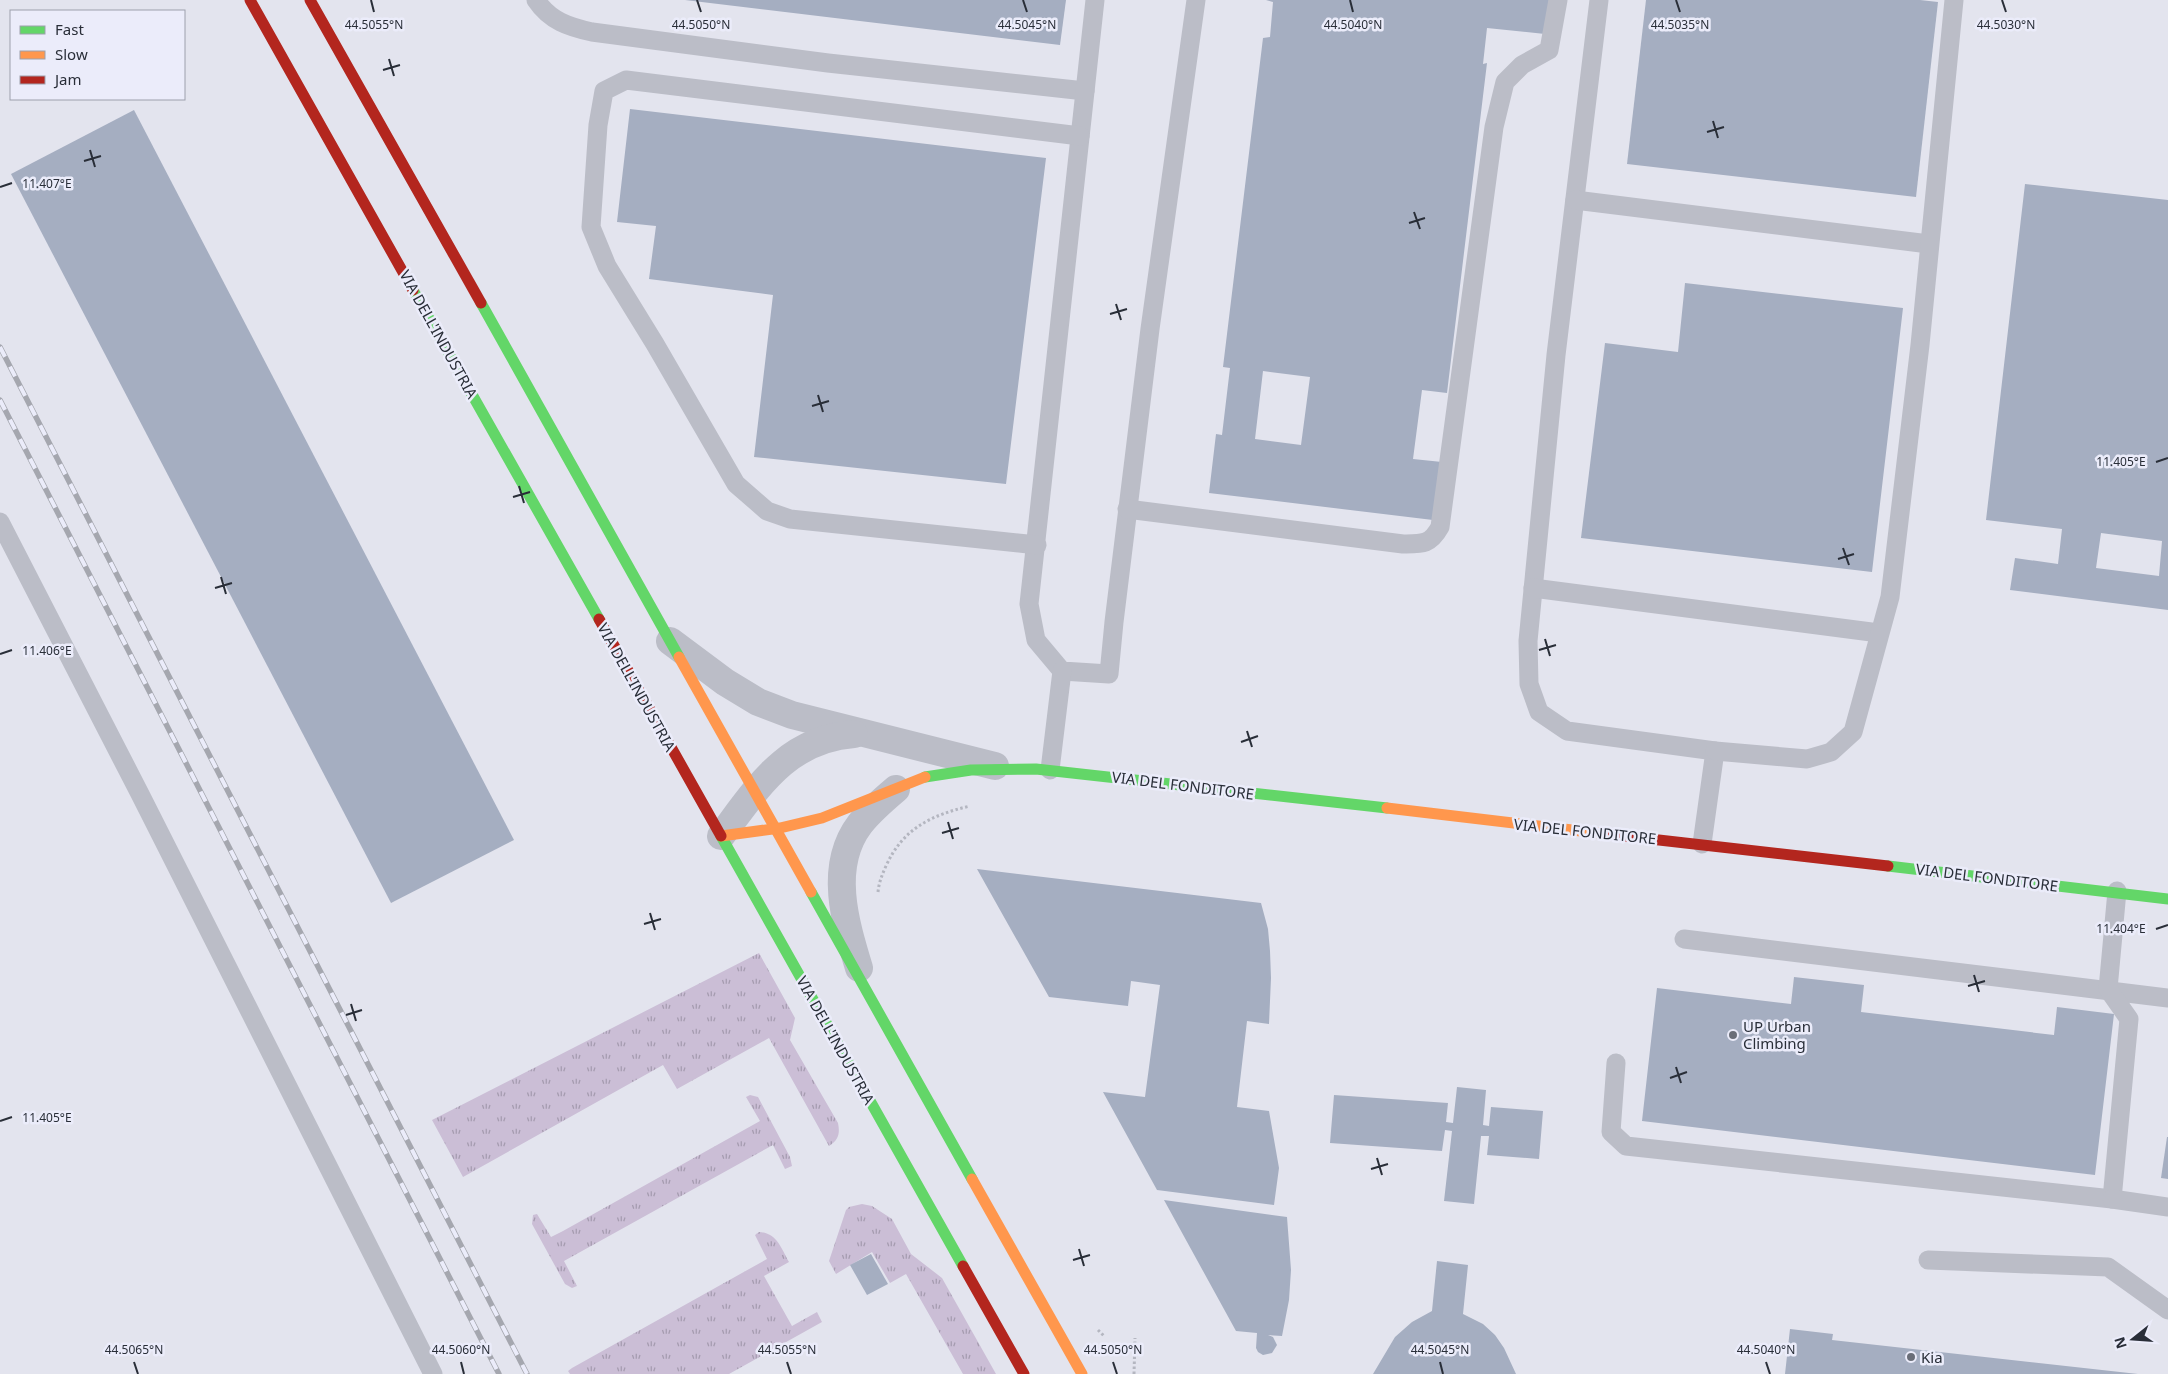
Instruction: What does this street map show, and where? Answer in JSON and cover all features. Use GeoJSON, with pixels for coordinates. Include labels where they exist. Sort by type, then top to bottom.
{"type":"FeatureCollection","features":[{"type":"Feature","properties":{"kind":"main road","name":"VIA DELL'INDUSTRIA"},"geometry":{"type":"LineString","coordinates":[[250,0],[1024,1374]]}},
{"type":"Feature","properties":{"kind":"main road"},"geometry":{"type":"LineString","coordinates":[[310,0],[1082,1374]]}},
{"type":"Feature","properties":{"kind":"main road","name":"VIA DEL FONDITORE"},"geometry":{"type":"LineString","coordinates":[[721,836],[775,829],[835,814],[926,776],[954,771],[1001,767],[1050,770],[2168,898]]}},
{"type":"Feature","properties":{"kind":"street","name":"VIA DEL FONDITORE"},"geometry":{"type":"LineString","coordinates":[[670,641],[724,682],[758,702],[792,715],[1001,767]]}},
{"type":"Feature","properties":{"kind":"street","name":"VIA DEL FONDITORE"},"geometry":{"type":"LineString","coordinates":[[721,836],[768,774],[784,760],[803,748],[838,736],[865,734]]}},
{"type":"Feature","properties":{"kind":"street","name":"VIA DEL FONDITORE"},"geometry":{"type":"LineString","coordinates":[[867,990],[851,943],[842,894],[842,867],[849,845],[859,825],[878,804],[902,785]]}},
{"type":"Feature","properties":{"kind":"lane"},"geometry":{"type":"LineString","coordinates":[[536,0],[540,7],[565,26],[592,32],[828,63],[1085,91]]}},
{"type":"Feature","properties":{"kind":"lane"},"geometry":{"type":"LineString","coordinates":[[1095,0],[1037,545],[1029,604],[1036,640],[1062,671],[1109,674],[1127,509],[1150,329],[1196,0]]}},
{"type":"Feature","properties":{"kind":"lane"},"geometry":{"type":"LineString","coordinates":[[1127,509],[1403,544],[1422,544],[1434,538],[1440,527],[1494,127],[1505,82],[1522,65],[1549,50],[1558,0]]}},
{"type":"Feature","properties":{"kind":"lane"},"geometry":{"type":"LineString","coordinates":[[1599,0],[1556,355],[1528,641],[1529,684],[1539,712],[1567,732],[1716,751],[1807,758],[1831,752],[1853,732],[1890,597],[1919,354],[1954,0]]}},
{"type":"Feature","properties":{"kind":"lane"},"geometry":{"type":"LineString","coordinates":[[1037,545],[790,519],[767,511],[736,484],[655,344],[607,266],[591,227],[598,124],[604,91],[626,80],[1080,136]]}},
{"type":"Feature","properties":{"kind":"lane"},"geometry":{"type":"LineString","coordinates":[[1575,200],[1929,244]]}},
{"type":"Feature","properties":{"kind":"lane"},"geometry":{"type":"LineString","coordinates":[[0,522],[434,1374]]}},
{"type":"Feature","properties":{"kind":"lane"},"geometry":{"type":"LineString","coordinates":[[1533,588],[1879,633]]}},
{"type":"Feature","properties":{"kind":"lane"},"geometry":{"type":"LineString","coordinates":[[1050,770],[1062,671]]}},
{"type":"Feature","properties":{"kind":"lane"},"geometry":{"type":"LineString","coordinates":[[1702,844],[1716,751]]}},
{"type":"Feature","properties":{"kind":"lane"},"geometry":{"type":"LineString","coordinates":[[2112,1199],[2129,1019],[2108,989],[2117,891]]}},
{"type":"Feature","properties":{"kind":"lane"},"geometry":{"type":"LineString","coordinates":[[1684,940],[2108,989],[2168,998]]}},
{"type":"Feature","properties":{"kind":"lane"},"geometry":{"type":"LineString","coordinates":[[1616,1063],[1611,1132],[1626,1146],[2112,1199],[2168,1207]]}},
{"type":"Feature","properties":{"kind":"lane"},"geometry":{"type":"LineString","coordinates":[[1928,1260],[2108,1267],[2168,1310]]}},
{"type":"Feature","properties":{"kind":"path"},"geometry":{"type":"LineString","coordinates":[[877,900],[879,883],[893,850],[914,827],[945,812],[976,804]]}},
{"type":"Feature","properties":{"kind":"path"},"geometry":{"type":"LineString","coordinates":[[1091,1323],[1105,1337]]}},
{"type":"Feature","properties":{"kind":"path"},"geometry":{"type":"LineString","coordinates":[[1134,1374],[1135,1338]]}},
{"type":"Feature","properties":{"kind":"green space"},"geometry":{"type":"Polygon","coordinates":[[[759,953],[795,1018],[790,1040],[838,1123],[838,1136],[832,1144],[829,1146],[769,1038],[677,1089],[663,1065],[463,1177],[432,1120],[759,953]]]}},
{"type":"Feature","properties":{"kind":"green space"},"geometry":{"type":"Polygon","coordinates":[[[750,1095],[758,1097],[790,1157],[792,1166],[785,1169],[773,1145],[564,1261],[577,1286],[572,1288],[565,1284],[532,1224],[533,1215],[537,1214],[551,1237],[563,1231],[760,1121],[746,1097],[750,1095]]]}},
{"type":"Feature","properties":{"kind":"green space"},"geometry":{"type":"Polygon","coordinates":[[[862,1204],[872,1206],[892,1219],[911,1254],[942,1278],[996,1374],[963,1374],[906,1274],[890,1283],[872,1252],[836,1274],[829,1261],[846,1210],[849,1207],[862,1204]]]}},
{"type":"Feature","properties":{"kind":"green space"},"geometry":{"type":"Polygon","coordinates":[[[759,1232],[774,1238],[789,1262],[764,1276],[792,1326],[817,1312],[822,1322],[729,1374],[570,1374],[568,1371],[572,1368],[767,1259],[755,1235],[759,1232]]]}},
{"type":"Feature","properties":{"kind":"building"},"geometry":{"type":"Polygon","coordinates":[[[685,0],[1066,0],[1060,45],[685,0]]]}},
{"type":"Feature","properties":{"kind":"building"},"geometry":{"type":"Polygon","coordinates":[[[1266,0],[1549,0],[1545,34],[1487,28],[1483,64],[1487,63],[1447,393],[1422,390],[1413,459],[1442,462],[1433,520],[1209,493],[1216,434],[1222,435],[1230,368],[1223,367],[1263,38],[1270,37],[1273,2],[1266,0]],[[1263,371],[1255,439],[1301,445],[1310,377],[1263,371]]]}},
{"type":"Feature","properties":{"kind":"building"},"geometry":{"type":"Polygon","coordinates":[[[1646,0],[1920,0],[1938,2],[1916,197],[1627,164],[1646,0]]]}},
{"type":"Feature","properties":{"kind":"building"},"geometry":{"type":"Polygon","coordinates":[[[630,109],[1046,158],[1006,484],[754,457],[773,295],[649,279],[656,226],[617,222],[630,109]]]}},
{"type":"Feature","properties":{"kind":"building"},"geometry":{"type":"Polygon","coordinates":[[[134,110],[514,840],[391,903],[11,174],[134,110]]]}},
{"type":"Feature","properties":{"kind":"building"},"geometry":{"type":"Polygon","coordinates":[[[2025,184],[2168,200],[2168,610],[2010,590],[2015,558],[2058,564],[2062,529],[1986,520],[2025,184]],[[2101,533],[2096,568],[2159,576],[2162,541],[2101,533]]]}},
{"type":"Feature","properties":{"kind":"building"},"geometry":{"type":"Polygon","coordinates":[[[1685,283],[1903,308],[1872,572],[1581,538],[1605,343],[1678,352],[1685,283]]]}},
{"type":"Feature","properties":{"kind":"building"},"geometry":{"type":"Polygon","coordinates":[[[977,869],[1261,903],[1268,929],[1270,951],[1269,1024],[1247,1021],[1237,1107],[1269,1111],[1279,1168],[1274,1205],[1157,1190],[1103,1092],[1145,1097],[1160,985],[1131,981],[1128,1006],[1049,997],[977,869]]]}},
{"type":"Feature","properties":{"kind":"building"},"geometry":{"type":"Polygon","coordinates":[[[1794,977],[1864,985],[1861,1012],[2054,1035],[2057,1007],[2114,1014],[2095,1175],[1642,1121],[1657,988],[1791,1004],[1794,977]]]}},
{"type":"Feature","properties":{"kind":"building"},"geometry":{"type":"Polygon","coordinates":[[[1457,1087],[1486,1090],[1483,1125],[1489,1126],[1491,1107],[1543,1111],[1539,1159],[1487,1155],[1489,1136],[1481,1136],[1474,1204],[1444,1201],[1452,1131],[1445,1130],[1442,1151],[1330,1143],[1334,1095],[1448,1103],[1446,1122],[1453,1123],[1457,1087]]]}},
{"type":"Feature","properties":{"kind":"building"},"geometry":{"type":"Polygon","coordinates":[[[2168,1137],[2168,1179],[2161,1178],[2168,1137]]]}},
{"type":"Feature","properties":{"kind":"building"},"geometry":{"type":"Polygon","coordinates":[[[1164,1200],[1287,1217],[1291,1270],[1289,1300],[1282,1336],[1268,1335],[1273,1337],[1277,1345],[1272,1353],[1263,1355],[1258,1352],[1256,1348],[1257,1333],[1236,1331],[1164,1200]]]}},
{"type":"Feature","properties":{"kind":"building"},"geometry":{"type":"Polygon","coordinates":[[[871,1254],[888,1284],[867,1295],[850,1265],[871,1254]]]}},
{"type":"Feature","properties":{"kind":"building"},"geometry":{"type":"Polygon","coordinates":[[[1437,1261],[1468,1265],[1463,1314],[1483,1324],[1495,1335],[1504,1348],[1516,1374],[1373,1374],[1395,1337],[1412,1322],[1432,1311],[1437,1261]]]}},
{"type":"Feature","properties":{"kind":"building","name":"Kia"},"geometry":{"type":"Polygon","coordinates":[[[1790,1329],[1833,1334],[1832,1340],[2138,1374],[1785,1374],[1790,1329]]]}},
{"type":"Feature","properties":{"kind":"railway"},"geometry":{"type":"LineString","coordinates":[[0,347],[527,1374]]}},
{"type":"Feature","properties":{"kind":"railway"},"geometry":{"type":"LineString","coordinates":[[0,400],[499,1374]]}},
{"type":"Feature","properties":{"kind":"traffic: fast"},"geometry":{"type":"LineString","coordinates":[[413,290],[599,619]]}},
{"type":"Feature","properties":{"kind":"traffic: fast"},"geometry":{"type":"LineString","coordinates":[[481,303],[679,657]]}},
{"type":"Feature","properties":{"kind":"traffic: fast"},"geometry":{"type":"LineString","coordinates":[[925,777],[971,770],[1036,769],[1387,808]]}},
{"type":"Feature","properties":{"kind":"traffic: fast"},"geometry":{"type":"LineString","coordinates":[[721,836],[963,1266]]}},
{"type":"Feature","properties":{"kind":"traffic: fast"},"geometry":{"type":"LineString","coordinates":[[1888,866],[2168,899]]}},
{"type":"Feature","properties":{"kind":"traffic: fast"},"geometry":{"type":"LineString","coordinates":[[811,892],[972,1179]]}},
{"type":"Feature","properties":{"kind":"traffic: slow"},"geometry":{"type":"LineString","coordinates":[[679,657],[811,892]]}},
{"type":"Feature","properties":{"kind":"traffic: slow"},"geometry":{"type":"LineString","coordinates":[[721,836],[780,828],[822,818],[925,777]]}},
{"type":"Feature","properties":{"kind":"traffic: slow"},"geometry":{"type":"LineString","coordinates":[[1387,808],[1606,834]]}},
{"type":"Feature","properties":{"kind":"traffic: slow"},"geometry":{"type":"LineString","coordinates":[[972,1179],[1082,1374]]}},
{"type":"Feature","properties":{"kind":"traffic: jam"},"geometry":{"type":"LineString","coordinates":[[250,0],[413,290]]}},
{"type":"Feature","properties":{"kind":"traffic: jam"},"geometry":{"type":"LineString","coordinates":[[310,0],[481,303]]}},
{"type":"Feature","properties":{"kind":"traffic: jam"},"geometry":{"type":"LineString","coordinates":[[599,619],[721,836]]}},
{"type":"Feature","properties":{"kind":"traffic: jam"},"geometry":{"type":"LineString","coordinates":[[1606,834],[1888,866]]}},
{"type":"Feature","properties":{"kind":"traffic: jam"},"geometry":{"type":"LineString","coordinates":[[963,1266],[1024,1374]]}},
{"type":"Feature","properties":{"kind":"place","name":"UP Urban Climbing"},"geometry":{"type":"Point","coordinates":[1733,1035]}},
{"type":"Feature","properties":{"kind":"place","name":"Kia"},"geometry":{"type":"Point","coordinates":[1911,1357]}}]}
